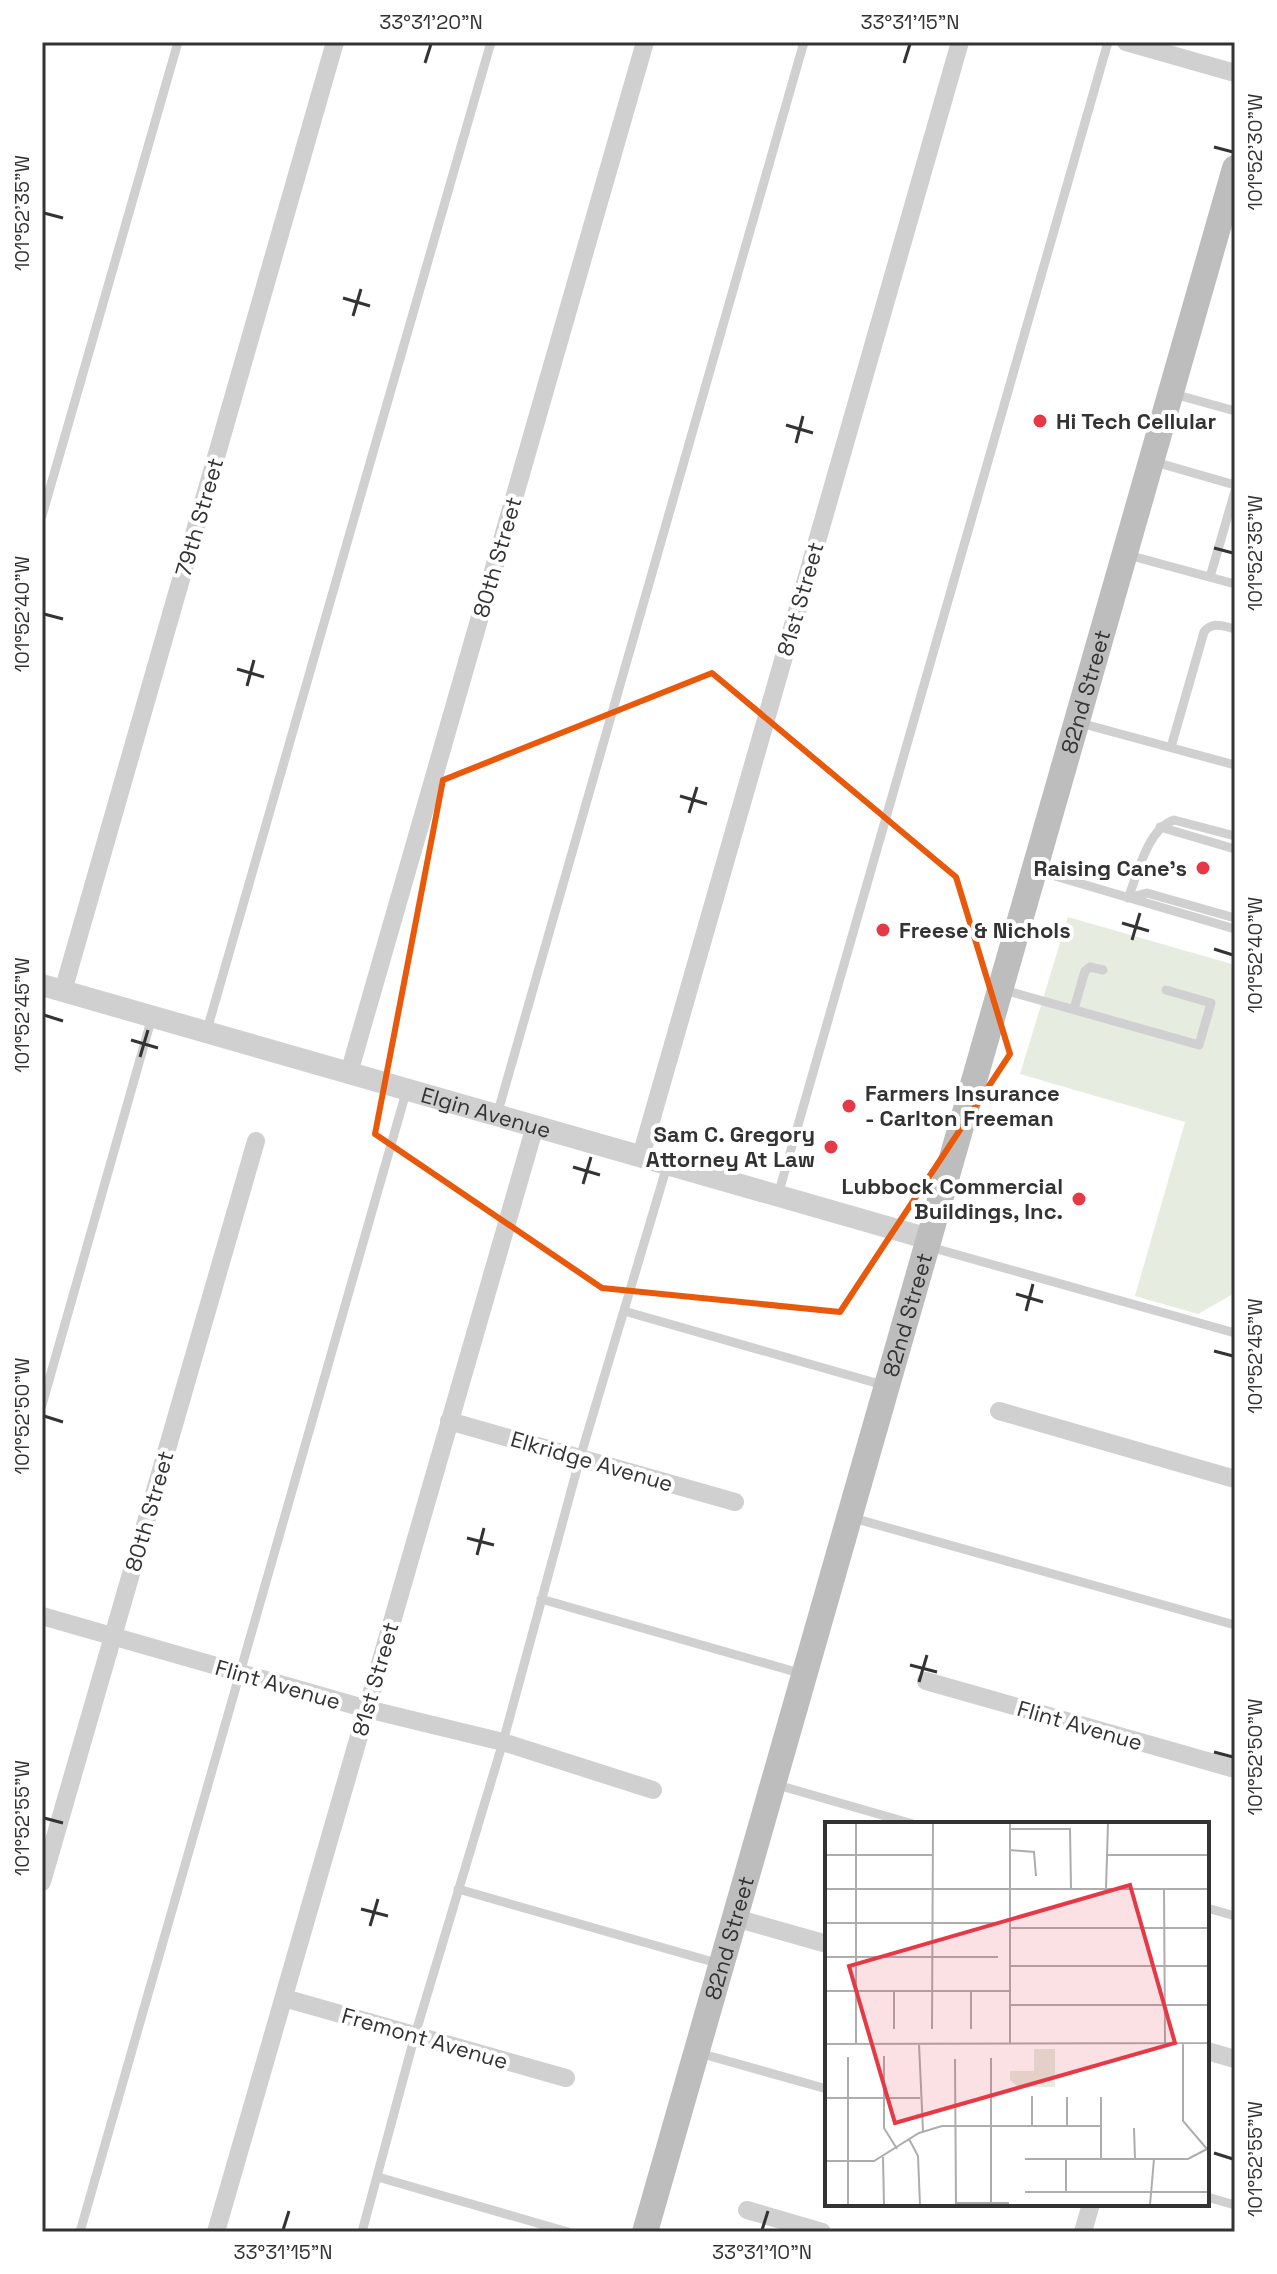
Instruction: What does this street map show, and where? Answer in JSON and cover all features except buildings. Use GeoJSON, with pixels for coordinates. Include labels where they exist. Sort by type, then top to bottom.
{"type":"FeatureCollection","features":[{"type":"Feature","properties":{"kind":"main road","name":"82nd Street"},"geometry":{"type":"LineString","coordinates":[[645,2232],[1171,393],[1222,227],[1235,168]]}},
{"type":"Feature","properties":{"kind":"street","name":"79th Street"},"geometry":{"type":"LineString","coordinates":[[52,988],[335,42]]}},
{"type":"Feature","properties":{"kind":"street","name":"80th Street"},"geometry":{"type":"LineString","coordinates":[[349,1073],[645,42]]}},
{"type":"Feature","properties":{"kind":"street","name":"81st Street"},"geometry":{"type":"LineString","coordinates":[[641,1156],[960,42]]}},
{"type":"Feature","properties":{"kind":"street"},"geometry":{"type":"LineString","coordinates":[[1126,42],[1235,73]]}},
{"type":"Feature","properties":{"kind":"street","name":"Elgin Avenue"},"geometry":{"type":"LineString","coordinates":[[52,988],[778,1195],[928,1242]]}},
{"type":"Feature","properties":{"kind":"street","name":"81st Street"},"geometry":{"type":"LineString","coordinates":[[216,2232],[535,1126]]}},
{"type":"Feature","properties":{"kind":"street","name":"80th Street"},"geometry":{"type":"LineString","coordinates":[[42,1882],[256,1141]]}},
{"type":"Feature","properties":{"kind":"street"},"geometry":{"type":"LineString","coordinates":[[999,1411],[1235,1479]]}},
{"type":"Feature","properties":{"kind":"street","name":"Elkridge Avenue"},"geometry":{"type":"LineString","coordinates":[[449,1421],[735,1502]]}},
{"type":"Feature","properties":{"kind":"street","name":"Flint Avenue"},"geometry":{"type":"LineString","coordinates":[[42,1616],[367,1709],[503,1742],[653,1790]]}},
{"type":"Feature","properties":{"kind":"street","name":"Flint Avenue"},"geometry":{"type":"LineString","coordinates":[[926,1681],[1235,1769]]}},
{"type":"Feature","properties":{"kind":"street"},"geometry":{"type":"LineString","coordinates":[[735,1918],[825,1943]]}},
{"type":"Feature","properties":{"kind":"street","name":"Fremont Avenue"},"geometry":{"type":"LineString","coordinates":[[284,1998],[566,2078]]}},
{"type":"Feature","properties":{"kind":"street"},"geometry":{"type":"LineString","coordinates":[[1209,2052],[1235,2059]]}},
{"type":"Feature","properties":{"kind":"street"},"geometry":{"type":"LineString","coordinates":[[1083,2232],[1090,2206]]}},
{"type":"Feature","properties":{"kind":"street"},"geometry":{"type":"LineString","coordinates":[[747,2210],[822,2232]]}},
{"type":"Feature","properties":{"kind":"lane"},"geometry":{"type":"LineString","coordinates":[[42,516],[178,42]]}},
{"type":"Feature","properties":{"kind":"lane"},"geometry":{"type":"LineString","coordinates":[[206,1032],[491,42]]}},
{"type":"Feature","properties":{"kind":"lane"},"geometry":{"type":"LineString","coordinates":[[497,1115],[804,42]]}},
{"type":"Feature","properties":{"kind":"lane"},"geometry":{"type":"LineString","coordinates":[[778,1195],[1108,42]]}},
{"type":"Feature","properties":{"kind":"lane"},"geometry":{"type":"LineString","coordinates":[[1171,393],[1235,411]]}},
{"type":"Feature","properties":{"kind":"lane"},"geometry":{"type":"LineString","coordinates":[[1152,461],[1235,485]]}},
{"type":"Feature","properties":{"kind":"lane"},"geometry":{"type":"LineString","coordinates":[[1210,577],[1235,491]]}},
{"type":"Feature","properties":{"kind":"lane"},"geometry":{"type":"LineString","coordinates":[[1125,554],[1235,584]]}},
{"type":"Feature","properties":{"kind":"lane"},"geometry":{"type":"LineString","coordinates":[[1171,747],[1204,632],[1214,624],[1235,629]]}},
{"type":"Feature","properties":{"kind":"lane"},"geometry":{"type":"LineString","coordinates":[[1077,722],[1235,765]]}},
{"type":"Feature","properties":{"kind":"lane"},"geometry":{"type":"LineString","coordinates":[[1128,898],[1160,827],[1174,820],[1235,836]]}},
{"type":"Feature","properties":{"kind":"lane"},"geometry":{"type":"LineString","coordinates":[[1160,827],[1235,849]]}},
{"type":"Feature","properties":{"kind":"lane"},"geometry":{"type":"LineString","coordinates":[[1034,870],[1235,929]]}},
{"type":"Feature","properties":{"kind":"lane"},"geometry":{"type":"LineString","coordinates":[[1128,898],[1147,893],[1235,918]]}},
{"type":"Feature","properties":{"kind":"lane"},"geometry":{"type":"LineString","coordinates":[[1074,1009],[1085,971],[1090,967],[1103,970]]}},
{"type":"Feature","properties":{"kind":"lane"},"geometry":{"type":"LineString","coordinates":[[1001,989],[1199,1045],[1211,1003],[1166,990]]}},
{"type":"Feature","properties":{"kind":"lane"},"geometry":{"type":"LineString","coordinates":[[42,1405],[152,1017]]}},
{"type":"Feature","properties":{"kind":"lane"},"geometry":{"type":"LineString","coordinates":[[80,2232],[407,1089]]}},
{"type":"Feature","properties":{"kind":"lane"},"geometry":{"type":"LineString","coordinates":[[362,2232],[415,2035],[503,1742],[580,1458],[667,1164]]}},
{"type":"Feature","properties":{"kind":"lane"},"geometry":{"type":"LineString","coordinates":[[928,1242],[1235,1333]]}},
{"type":"Feature","properties":{"kind":"lane"},"geometry":{"type":"LineString","coordinates":[[624,1311],[887,1386]]}},
{"type":"Feature","properties":{"kind":"lane"},"geometry":{"type":"LineString","coordinates":[[850,1517],[1235,1625]]}},
{"type":"Feature","properties":{"kind":"lane"},"geometry":{"type":"LineString","coordinates":[[541,1599],[804,1674]]}},
{"type":"Feature","properties":{"kind":"lane"},"geometry":{"type":"LineString","coordinates":[[773,1784],[906,1822]]}},
{"type":"Feature","properties":{"kind":"lane"},"geometry":{"type":"LineString","coordinates":[[458,1889],[722,1964]]}},
{"type":"Feature","properties":{"kind":"lane"},"geometry":{"type":"LineString","coordinates":[[1209,1909],[1235,1916]]}},
{"type":"Feature","properties":{"kind":"lane"},"geometry":{"type":"LineString","coordinates":[[696,2052],[825,2088]]}},
{"type":"Feature","properties":{"kind":"lane"},"geometry":{"type":"LineString","coordinates":[[378,2177],[568,2232]]}},
{"type":"Feature","properties":{"kind":"lane"},"geometry":{"type":"LineString","coordinates":[[1209,2198],[1235,2205]]}},
{"type":"Feature","properties":{"kind":"highlighted area"},"geometry":{"type":"Polygon","coordinates":[[[712,673],[956,877],[1010,1054],[840,1312],[602,1288],[375,1134],[443,780],[712,673]]]}},
{"type":"Feature","properties":{"kind":"shaded area"},"geometry":{"type":"Polygon","coordinates":[[[1068,917],[1235,965],[1235,1293],[1198,1314],[1135,1296],[1185,1122],[1020,1074],[1068,917]]]}},
{"type":"Feature","properties":{"kind":"place","name":"Hi Tech Cellular"},"geometry":{"type":"Point","coordinates":[1040,421]}},
{"type":"Feature","properties":{"kind":"place","name":"Raising Cane's"},"geometry":{"type":"Point","coordinates":[1203,868]}},
{"type":"Feature","properties":{"kind":"place","name":"Freese & Nichols"},"geometry":{"type":"Point","coordinates":[883,930]}},
{"type":"Feature","properties":{"kind":"place","name":"Farmers Insurance - Carlton Freeman"},"geometry":{"type":"Point","coordinates":[849,1106]}},
{"type":"Feature","properties":{"kind":"place","name":"Sam C. Gregory Attorney At Law"},"geometry":{"type":"Point","coordinates":[831,1147]}},
{"type":"Feature","properties":{"kind":"place","name":"Lubbock Commercial Buildings, Inc."},"geometry":{"type":"Point","coordinates":[1079,1199]}}]}
